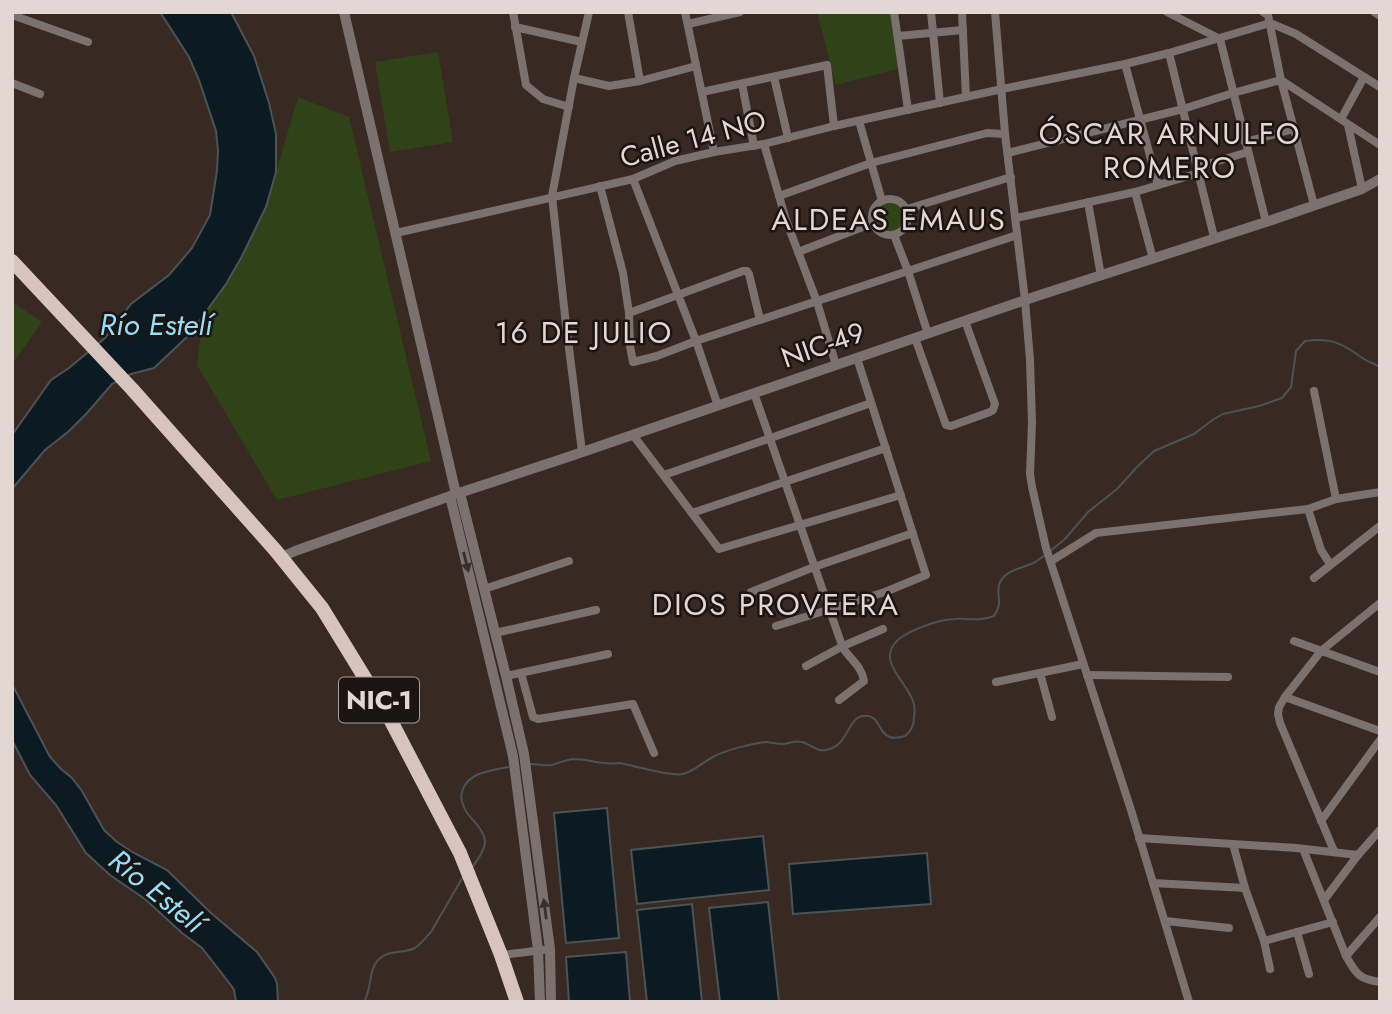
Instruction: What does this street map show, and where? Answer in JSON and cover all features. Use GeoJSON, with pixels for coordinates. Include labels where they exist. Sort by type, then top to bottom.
{"type":"FeatureCollection","features":[{"type":"Feature","properties":{"kind":"highway","name":"NIC-1"},"geometry":{"type":"LineString","coordinates":[[12,261],[132,389],[282,557],[322,608],[384,708],[460,853],[517,1002]]}},
{"type":"Feature","properties":{"kind":"street"},"geometry":{"type":"LineString","coordinates":[[344,12],[455,494],[494,677],[518,755]]}},
{"type":"Feature","properties":{"kind":"street"},"geometry":{"type":"LineString","coordinates":[[513,12],[526,85],[543,99],[569,107]]}},
{"type":"Feature","properties":{"kind":"street"},"geometry":{"type":"LineString","coordinates":[[582,452],[552,196],[589,12]]}},
{"type":"Feature","properties":{"kind":"street"},"geometry":{"type":"LineString","coordinates":[[628,12],[640,81]]}},
{"type":"Feature","properties":{"kind":"street"},"geometry":{"type":"LineString","coordinates":[[685,12],[714,152]]}},
{"type":"Feature","properties":{"kind":"street"},"geometry":{"type":"LineString","coordinates":[[688,24],[740,12]]}},
{"type":"Feature","properties":{"kind":"street"},"geometry":{"type":"LineString","coordinates":[[894,12],[908,110]]}},
{"type":"Feature","properties":{"kind":"street"},"geometry":{"type":"LineString","coordinates":[[931,12],[940,103]]}},
{"type":"Feature","properties":{"kind":"street"},"geometry":{"type":"LineString","coordinates":[[962,12],[966,97]]}},
{"type":"Feature","properties":{"kind":"street"},"geometry":{"type":"LineString","coordinates":[[995,12],[1005,134],[1025,300],[1032,423],[1030,474],[1038,516],[1048,556],[1166,921],[1189,1002]]}},
{"type":"Feature","properties":{"kind":"street"},"geometry":{"type":"LineString","coordinates":[[1167,12],[1220,39],[1266,222]]}},
{"type":"Feature","properties":{"kind":"street"},"geometry":{"type":"LineString","coordinates":[[1374,12],[1380,16]]}},
{"type":"Feature","properties":{"kind":"street"},"geometry":{"type":"LineString","coordinates":[[12,15],[88,42]]}},
{"type":"Feature","properties":{"kind":"street"},"geometry":{"type":"LineString","coordinates":[[1268,16],[1380,87]]}},
{"type":"Feature","properties":{"kind":"street"},"geometry":{"type":"LineString","coordinates":[[1268,16],[1281,80],[1314,205]]}},
{"type":"Feature","properties":{"kind":"street","name":"Calle 14 NO"},"geometry":{"type":"LineString","coordinates":[[396,233],[633,179],[675,162],[714,152],[764,144],[834,126],[1125,64],[1220,39],[1268,16]]}},
{"type":"Feature","properties":{"kind":"street"},"geometry":{"type":"LineString","coordinates":[[515,27],[582,42]]}},
{"type":"Feature","properties":{"kind":"street"},"geometry":{"type":"LineString","coordinates":[[898,36],[963,30]]}},
{"type":"Feature","properties":{"kind":"street"},"geometry":{"type":"LineString","coordinates":[[1169,53],[1214,237]]}},
{"type":"Feature","properties":{"kind":"street"},"geometry":{"type":"LineString","coordinates":[[1125,64],[1158,185]]}},
{"type":"Feature","properties":{"kind":"street"},"geometry":{"type":"LineString","coordinates":[[702,92],[827,65],[834,126]]}},
{"type":"Feature","properties":{"kind":"street"},"geometry":{"type":"LineString","coordinates":[[574,78],[609,86],[696,66]]}},
{"type":"Feature","properties":{"kind":"street"},"geometry":{"type":"LineString","coordinates":[[774,77],[788,138]]}},
{"type":"Feature","properties":{"kind":"street"},"geometry":{"type":"LineString","coordinates":[[1362,189],[1345,122],[1364,77]]}},
{"type":"Feature","properties":{"kind":"street"},"geometry":{"type":"LineString","coordinates":[[1008,153],[1281,80],[1380,145]]}},
{"type":"Feature","properties":{"kind":"street"},"geometry":{"type":"LineString","coordinates":[[12,83],[40,94]]}},
{"type":"Feature","properties":{"kind":"street"},"geometry":{"type":"LineString","coordinates":[[742,84],[754,146]]}},
{"type":"Feature","properties":{"kind":"street"},"geometry":{"type":"LineString","coordinates":[[859,121],[882,201]]}},
{"type":"Feature","properties":{"kind":"street"},"geometry":{"type":"LineString","coordinates":[[1245,142],[1294,129]]}},
{"type":"Feature","properties":{"kind":"street"},"geometry":{"type":"LineString","coordinates":[[779,196],[871,163],[987,133],[1005,134]]}},
{"type":"Feature","properties":{"kind":"street"},"geometry":{"type":"LineString","coordinates":[[764,144],[836,365]]}},
{"type":"Feature","properties":{"kind":"street"},"geometry":{"type":"LineString","coordinates":[[1016,218],[1158,185],[1248,152]]}},
{"type":"Feature","properties":{"kind":"street"},"geometry":{"type":"LineString","coordinates":[[906,209],[1011,177]]}},
{"type":"Feature","properties":{"kind":"street"},"geometry":{"type":"LineString","coordinates":[[633,179],[696,341],[718,406]]}},
{"type":"Feature","properties":{"kind":"street","name":"NIC-49"},"geometry":{"type":"LineString","coordinates":[[282,557],[455,494],[1025,300],[1362,189],[1380,179]]}},
{"type":"Feature","properties":{"kind":"street"},"geometry":{"type":"LineString","coordinates":[[600,186],[623,274],[633,362],[1017,235]]}},
{"type":"Feature","properties":{"kind":"street"},"geometry":{"type":"LineString","coordinates":[[1135,191],[1153,259]]}},
{"type":"Feature","properties":{"kind":"street"},"geometry":{"type":"LineString","coordinates":[[896,200],[906,209],[907,225],[894,235],[879,232],[873,223],[873,212],[882,201],[896,200]]}},
{"type":"Feature","properties":{"kind":"street"},"geometry":{"type":"LineString","coordinates":[[1088,202],[1101,276]]}},
{"type":"Feature","properties":{"kind":"street"},"geometry":{"type":"LineString","coordinates":[[798,252],[873,223]]}},
{"type":"Feature","properties":{"kind":"street"},"geometry":{"type":"LineString","coordinates":[[894,235],[928,334]]}},
{"type":"Feature","properties":{"kind":"street"},"geometry":{"type":"LineString","coordinates":[[629,313],[747,271],[760,320]]}},
{"type":"Feature","properties":{"kind":"street"},"geometry":{"type":"LineString","coordinates":[[915,338],[944,423],[951,426],[993,410],[995,404],[965,321]]}},
{"type":"Feature","properties":{"kind":"street"},"geometry":{"type":"LineString","coordinates":[[776,626],[885,592],[926,575],[857,358]]}},
{"type":"Feature","properties":{"kind":"street"},"geometry":{"type":"LineString","coordinates":[[1314,391],[1336,499]]}},
{"type":"Feature","properties":{"kind":"street"},"geometry":{"type":"LineString","coordinates":[[754,393],[829,611],[843,646],[862,671],[864,678],[864,681],[839,699]]}},
{"type":"Feature","properties":{"kind":"street"},"geometry":{"type":"LineString","coordinates":[[664,475],[872,403]]}},
{"type":"Feature","properties":{"kind":"street"},"geometry":{"type":"LineString","coordinates":[[633,435],[719,549],[901,495]]}},
{"type":"Feature","properties":{"kind":"street"},"geometry":{"type":"LineString","coordinates":[[692,513],[886,448]]}},
{"type":"Feature","properties":{"kind":"street"},"geometry":{"type":"LineString","coordinates":[[1048,556],[1096,533],[1308,509],[1336,499],[1380,492]]}},
{"type":"Feature","properties":{"kind":"street"},"geometry":{"type":"LineString","coordinates":[[455,494],[484,589],[506,676],[522,775],[551,1002]]}},
{"type":"Feature","properties":{"kind":"street"},"geometry":{"type":"LineString","coordinates":[[1308,509],[1318,542],[1330,564]]}},
{"type":"Feature","properties":{"kind":"street"},"geometry":{"type":"LineString","coordinates":[[1314,578],[1380,526]]}},
{"type":"Feature","properties":{"kind":"street"},"geometry":{"type":"LineString","coordinates":[[751,592],[913,533]]}},
{"type":"Feature","properties":{"kind":"street"},"geometry":{"type":"LineString","coordinates":[[484,589],[569,561]]}},
{"type":"Feature","properties":{"kind":"street"},"geometry":{"type":"LineString","coordinates":[[1334,851],[1280,723],[1279,707],[1321,651],[1380,603]]}},
{"type":"Feature","properties":{"kind":"street"},"geometry":{"type":"LineString","coordinates":[[495,633],[596,610]]}},
{"type":"Feature","properties":{"kind":"street"},"geometry":{"type":"LineString","coordinates":[[806,666],[883,629]]}},
{"type":"Feature","properties":{"kind":"street"},"geometry":{"type":"LineString","coordinates":[[1294,641],[1380,672]]}},
{"type":"Feature","properties":{"kind":"street"},"geometry":{"type":"LineString","coordinates":[[494,677],[608,654]]}},
{"type":"Feature","properties":{"kind":"street"},"geometry":{"type":"LineString","coordinates":[[996,682],[1083,664]]}},
{"type":"Feature","properties":{"kind":"street"},"geometry":{"type":"LineString","coordinates":[[521,673],[533,718],[633,704],[654,753]]}},
{"type":"Feature","properties":{"kind":"street"},"geometry":{"type":"LineString","coordinates":[[1040,673],[1052,716]]}},
{"type":"Feature","properties":{"kind":"street"},"geometry":{"type":"LineString","coordinates":[[1087,675],[1228,677]]}},
{"type":"Feature","properties":{"kind":"street"},"geometry":{"type":"LineString","coordinates":[[1285,697],[1380,731]]}},
{"type":"Feature","properties":{"kind":"street"},"geometry":{"type":"LineString","coordinates":[[1321,821],[1380,740]]}},
{"type":"Feature","properties":{"kind":"street"},"geometry":{"type":"LineString","coordinates":[[1324,900],[1380,830]]}},
{"type":"Feature","properties":{"kind":"street"},"geometry":{"type":"LineString","coordinates":[[1139,838],[1334,851],[1358,855]]}},
{"type":"Feature","properties":{"kind":"street"},"geometry":{"type":"LineString","coordinates":[[1233,844],[1264,941],[1270,969]]}},
{"type":"Feature","properties":{"kind":"street"},"geometry":{"type":"LineString","coordinates":[[1303,849],[1354,971],[1366,980],[1380,982]]}},
{"type":"Feature","properties":{"kind":"street"},"geometry":{"type":"LineString","coordinates":[[1153,883],[1245,888]]}},
{"type":"Feature","properties":{"kind":"street"},"geometry":{"type":"LineString","coordinates":[[1346,956],[1380,917]]}},
{"type":"Feature","properties":{"kind":"street"},"geometry":{"type":"LineString","coordinates":[[1166,921],[1229,928]]}},
{"type":"Feature","properties":{"kind":"street"},"geometry":{"type":"LineString","coordinates":[[1264,941],[1333,922]]}},
{"type":"Feature","properties":{"kind":"street"},"geometry":{"type":"LineString","coordinates":[[1297,932],[1309,974]]}},
{"type":"Feature","properties":{"kind":"street"},"geometry":{"type":"LineString","coordinates":[[501,955],[544,950]]}},
{"type":"Feature","properties":{"kind":"street"},"geometry":{"type":"LineString","coordinates":[[540,1002],[544,950]]}},
{"type":"Feature","properties":{"kind":"green space"},"geometry":{"type":"Polygon","coordinates":[[[817,12],[893,12],[901,68],[836,85],[817,12]]]}},
{"type":"Feature","properties":{"kind":"green space"},"geometry":{"type":"Polygon","coordinates":[[[438,52],[453,142],[390,152],[375,62],[438,52]]]}},
{"type":"Feature","properties":{"kind":"green space"},"geometry":{"type":"Polygon","coordinates":[[[298,97],[349,117],[431,461],[277,500],[197,365],[203,317],[241,258],[266,207],[298,97]]]}},
{"type":"Feature","properties":{"kind":"green space"},"geometry":{"type":"Polygon","coordinates":[[[890,203],[900,207],[904,217],[900,227],[890,231],[880,227],[876,217],[880,207],[890,203]]]}},
{"type":"Feature","properties":{"kind":"green space"},"geometry":{"type":"Polygon","coordinates":[[[12,302],[42,322],[12,364],[12,302]]]}},
{"type":"Feature","properties":{"kind":"water","name":"Río Estelí"},"geometry":{"type":"Polygon","coordinates":[[[160,12],[231,12],[254,56],[276,134],[276,172],[266,207],[226,284],[189,335],[154,368],[131,374],[112,384],[69,431],[45,450],[12,489],[12,435],[51,380],[105,338],[131,304],[169,275],[192,248],[210,215],[217,171],[216,131],[189,57],[160,12]]]}},
{"type":"Feature","properties":{"kind":"water","name":"Río Estelí"},"geometry":{"type":"Polygon","coordinates":[[[12,684],[50,757],[82,791],[104,830],[134,853],[167,870],[211,913],[257,952],[275,978],[278,1002],[236,1002],[234,990],[202,948],[86,853],[56,805],[30,775],[12,740],[12,684]]]}},
{"type":"Feature","properties":{"kind":"water"},"geometry":{"type":"Polygon","coordinates":[[[607,808],[619,938],[566,943],[554,813],[607,808]]]}},
{"type":"Feature","properties":{"kind":"water"},"geometry":{"type":"Polygon","coordinates":[[[763,836],[769,890],[637,904],[631,850],[763,836]]]}},
{"type":"Feature","properties":{"kind":"water"},"geometry":{"type":"Polygon","coordinates":[[[927,853],[931,904],[793,914],[789,864],[927,853]]]}},
{"type":"Feature","properties":{"kind":"water"},"geometry":{"type":"Polygon","coordinates":[[[768,902],[779,1002],[720,1002],[709,908],[768,902]]]}},
{"type":"Feature","properties":{"kind":"water"},"geometry":{"type":"Polygon","coordinates":[[[692,904],[702,1002],[647,1002],[637,910],[692,904]]]}},
{"type":"Feature","properties":{"kind":"water"},"geometry":{"type":"Polygon","coordinates":[[[626,952],[630,1002],[569,1002],[566,957],[626,952]]]}},
{"type":"Feature","properties":{"kind":"waterway"},"geometry":{"type":"LineString","coordinates":[[1049,552],[1154,451],[1194,434],[1223,414],[1282,398],[1291,387],[1296,351],[1305,341],[1323,340],[1337,343],[1380,367]]}},
{"type":"Feature","properties":{"kind":"waterway"},"geometry":{"type":"LineString","coordinates":[[531,764],[552,765],[577,759],[620,763],[677,775],[692,771],[720,754],[761,743],[799,742],[826,750],[839,743],[854,722],[863,716],[876,720],[882,731],[890,737],[905,736],[913,725],[915,713],[913,701],[891,662],[892,647],[905,635],[934,623],[949,619],[983,619],[994,616],[999,603],[1001,580],[1012,571],[1045,555]]}},
{"type":"Feature","properties":{"kind":"waterway"},"geometry":{"type":"LineString","coordinates":[[473,866],[483,851],[485,841],[480,829],[464,808],[462,792],[474,776],[508,767]]}},
{"type":"Feature","properties":{"kind":"waterway"},"geometry":{"type":"LineString","coordinates":[[364,1002],[378,960],[386,954],[415,948],[431,932],[464,875]]}},
{"type":"Feature","properties":{"kind":"district","name":"ÓSCAR ARNULFO ROMERO"},"geometry":{"type":"Point","coordinates":[1170,150]}},
{"type":"Feature","properties":{"kind":"district","name":"ALDEAS EMAUS"},"geometry":{"type":"Point","coordinates":[889,219]}},
{"type":"Feature","properties":{"kind":"district","name":"16 DE JULIO"},"geometry":{"type":"Point","coordinates":[584,332]}},
{"type":"Feature","properties":{"kind":"district","name":"DIOS PROVEERA"},"geometry":{"type":"Point","coordinates":[776,604]}}]}
